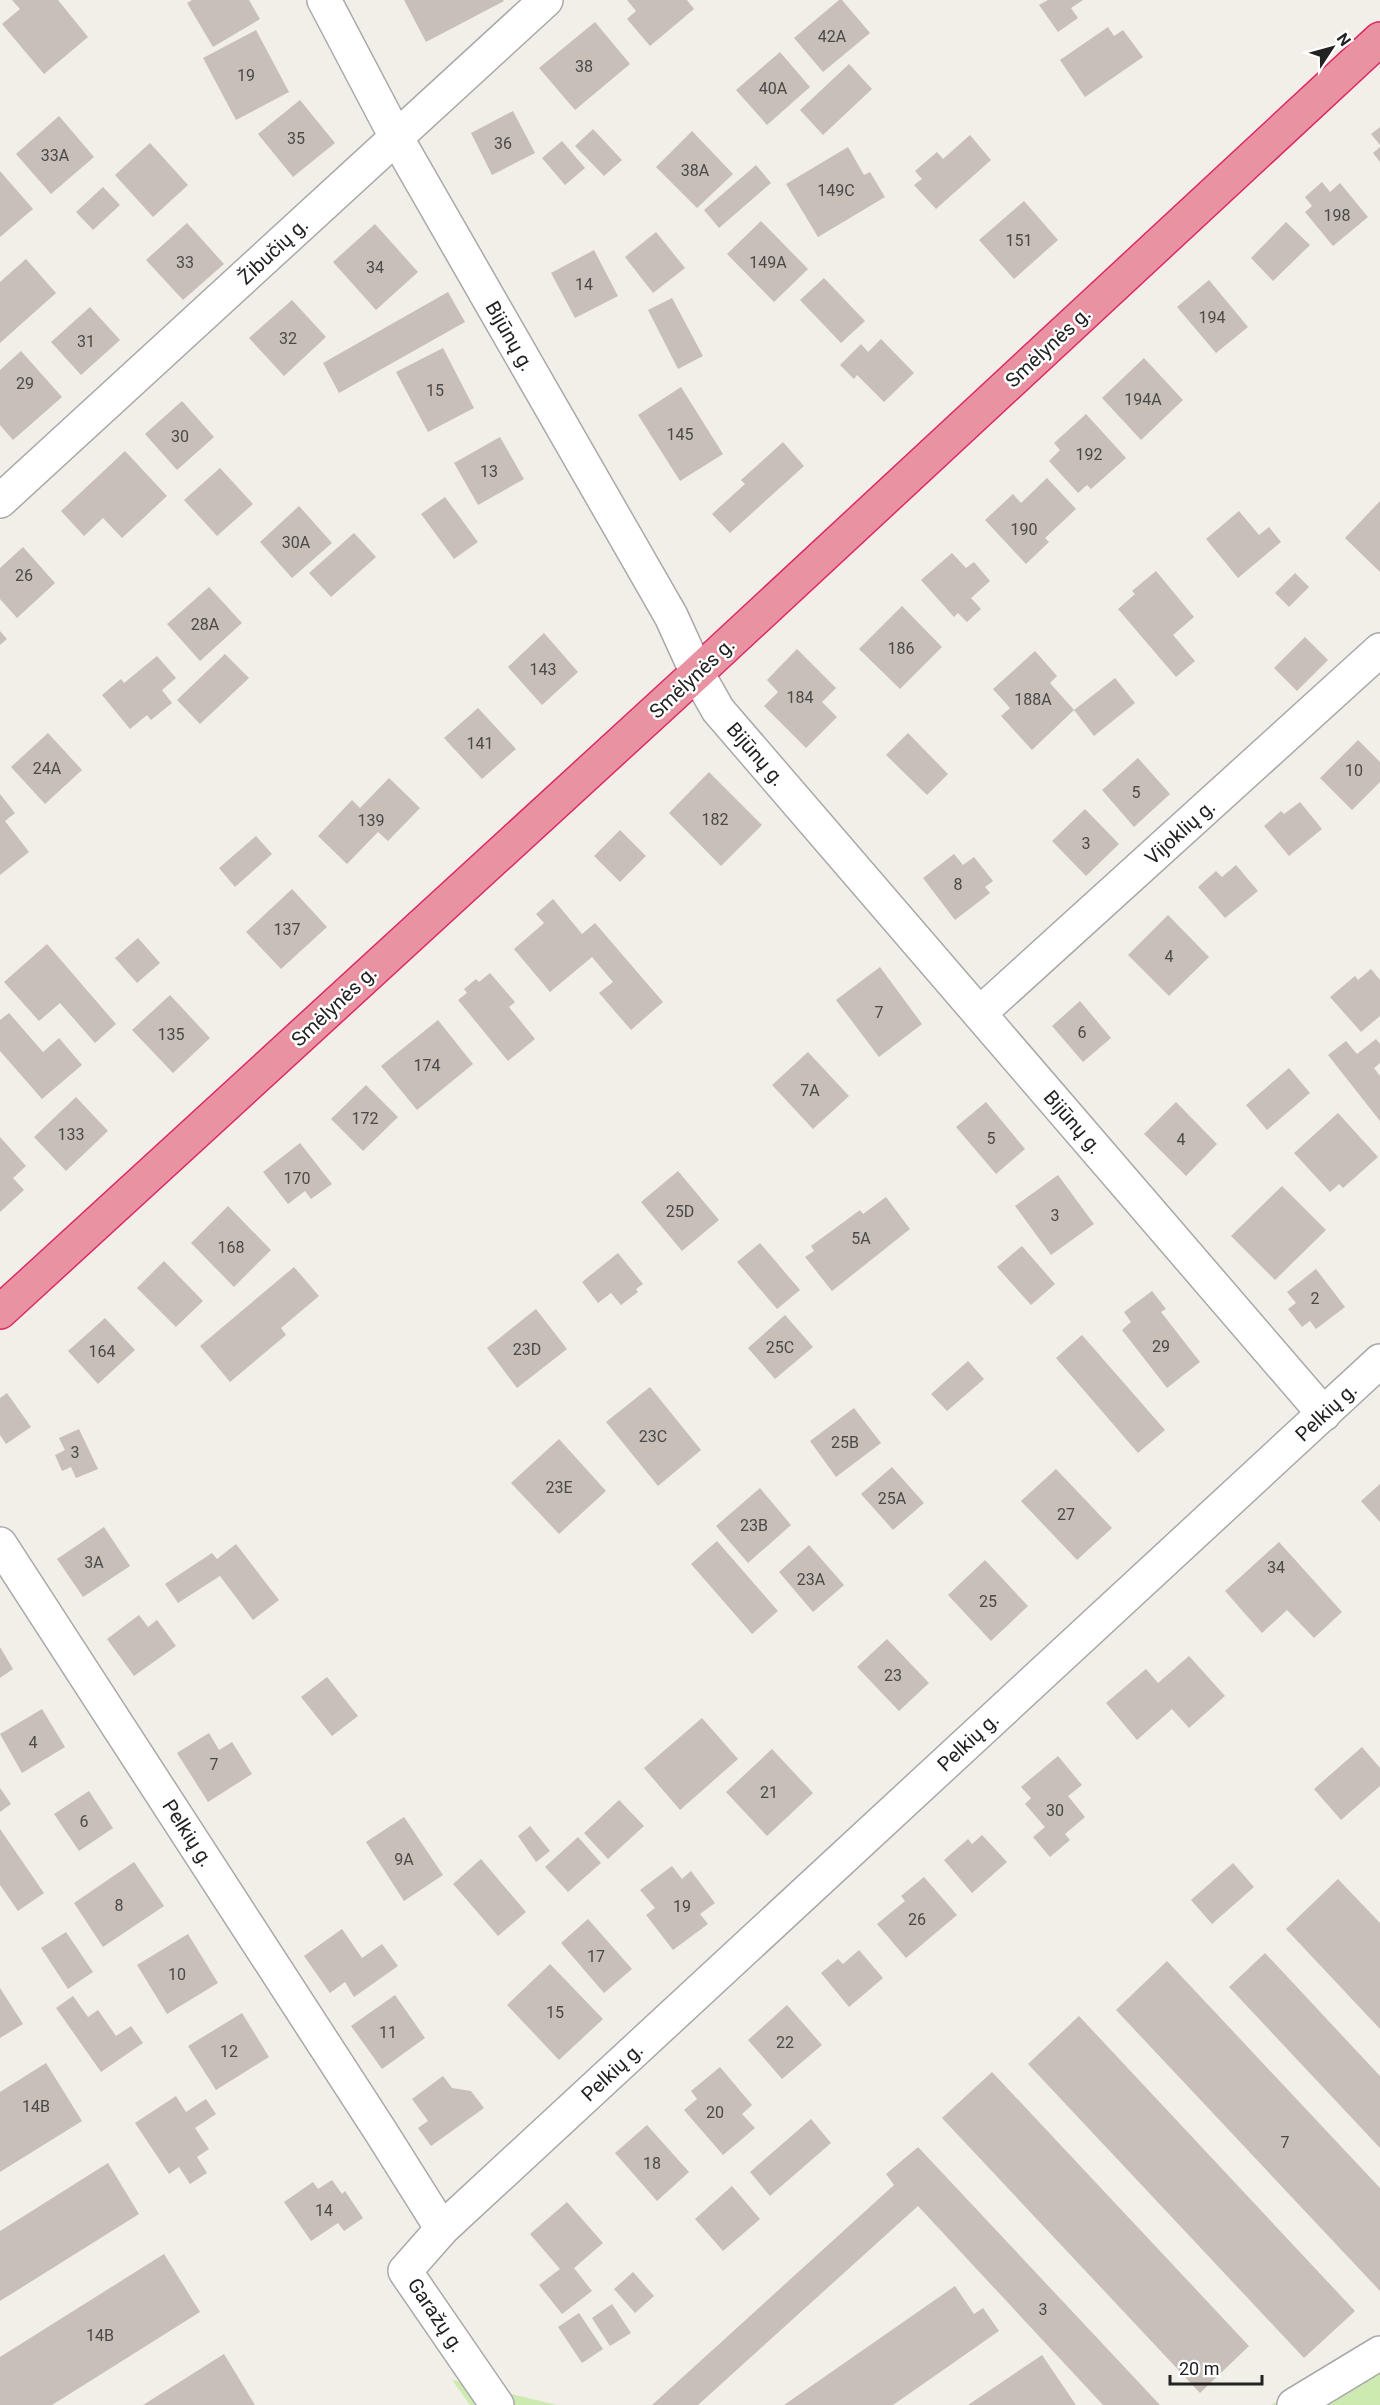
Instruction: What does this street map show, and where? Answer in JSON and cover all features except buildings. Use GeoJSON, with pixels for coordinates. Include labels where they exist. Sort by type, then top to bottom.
{"type":"FeatureCollection","features":[{"type":"Feature","properties":{"kind":"highway","name":"Smėlynės g."},"geometry":{"type":"LineString","coordinates":[[0,1312],[698,673],[1380,39]]}},
{"type":"Feature","properties":{"kind":"street","name":"Bijūnų g."},"geometry":{"type":"LineString","coordinates":[[324,0],[396,137],[671,615],[718,710],[1324,1414]]}},
{"type":"Feature","properties":{"kind":"street","name":"Žibučių g."},"geometry":{"type":"LineString","coordinates":[[0,501],[546,0]]}},
{"type":"Feature","properties":{"kind":"street","name":"Vijoklių g."},"geometry":{"type":"LineString","coordinates":[[980,1013],[1380,650]]}},
{"type":"Feature","properties":{"kind":"street","name":"Pelkių g."},"geometry":{"type":"LineString","coordinates":[[0,1544],[442,2229],[1380,1362]]}},
{"type":"Feature","properties":{"kind":"street","name":"Garažų g."},"geometry":{"type":"LineString","coordinates":[[442,2229],[405,2271],[497,2405]]}},
{"type":"Feature","properties":{"kind":"street"},"geometry":{"type":"LineString","coordinates":[[1294,2405],[1380,2353]]}},
{"type":"Feature","properties":{"kind":"green space"},"geometry":{"type":"Polygon","coordinates":[[[1380,2338],[1380,2405],[1271,2405],[1380,2338]]]}},
{"type":"Feature","properties":{"kind":"green space"},"geometry":{"type":"Polygon","coordinates":[[[452,2380],[557,2405],[470,2405],[452,2380]]]}}]}
